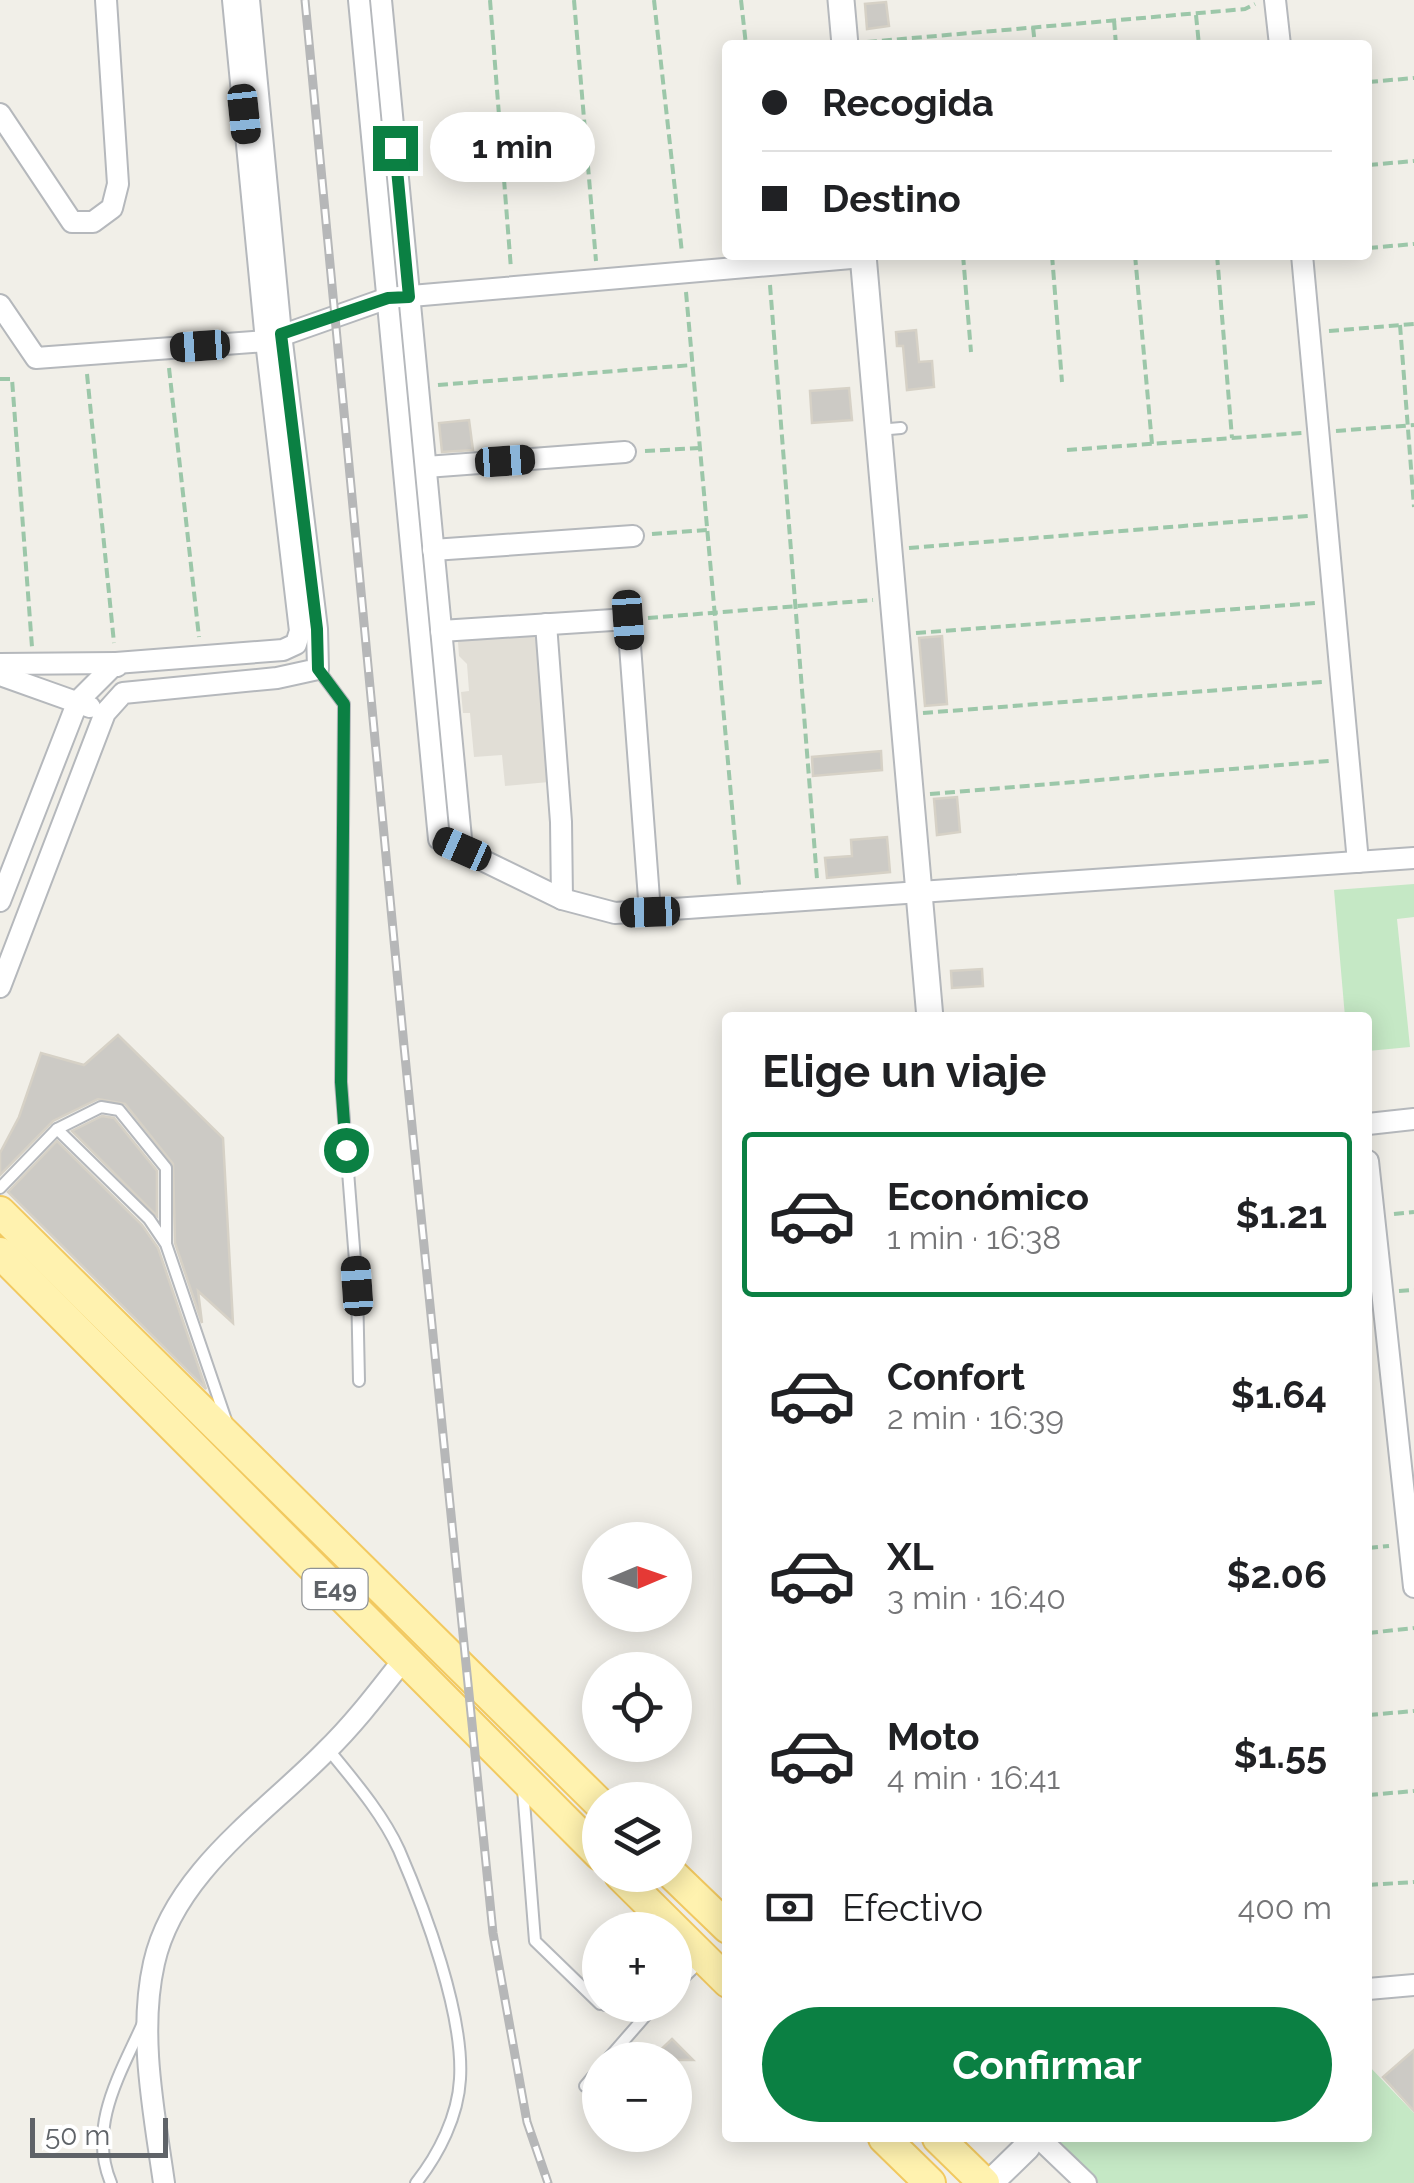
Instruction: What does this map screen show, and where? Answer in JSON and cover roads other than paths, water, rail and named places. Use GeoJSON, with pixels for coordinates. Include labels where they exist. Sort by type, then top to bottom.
{"type":"FeatureCollection","features":[{"type":"Feature","properties":{"kind":"main road","name":"E49"},"geometry":{"type":"LineString","coordinates":[[0,1212],[582,1786]]}},
{"type":"Feature","properties":{"kind":"main road","name":"E49"},"geometry":{"type":"LineString","coordinates":[[0,1253],[582,1837]]}},
{"type":"Feature","properties":{"kind":"main road"},"geometry":{"type":"LineString","coordinates":[[635,1892],[654,1912]]}},
{"type":"Feature","properties":{"kind":"main road"},"geometry":{"type":"LineString","coordinates":[[691,1892],[722,1922]]}},
{"type":"Feature","properties":{"kind":"main road"},"geometry":{"type":"LineString","coordinates":[[692,1949],[722,1976]]}},
{"type":"Feature","properties":{"kind":"main road"},"geometry":{"type":"LineString","coordinates":[[888,2142],[930,2183]]}},
{"type":"Feature","properties":{"kind":"main road"},"geometry":{"type":"LineString","coordinates":[[942,2142],[987,2183]]}},
{"type":"Feature","properties":{"kind":"street"},"geometry":{"type":"LineString","coordinates":[[0,114],[72,222],[93,222],[112,208],[118,184],[106,0]]}},
{"type":"Feature","properties":{"kind":"street"},"geometry":{"type":"LineString","coordinates":[[0,988],[105,713],[123,693],[277,678],[318,669],[317,629],[274,338],[233,0]]}},
{"type":"Feature","properties":{"kind":"street"},"geometry":{"type":"LineString","coordinates":[[0,664],[116,663],[282,650],[296,644],[300,630],[249,0]]}},
{"type":"Feature","properties":{"kind":"street"},"geometry":{"type":"LineString","coordinates":[[359,0],[399,298],[418,387],[462,849]]}},
{"type":"Feature","properties":{"kind":"street"},"geometry":{"type":"LineString","coordinates":[[381,0],[439,838],[562,899],[615,913],[1414,858]]}},
{"type":"Feature","properties":{"kind":"street"},"geometry":{"type":"LineString","coordinates":[[841,0],[845,40]]}},
{"type":"Feature","properties":{"kind":"street"},"geometry":{"type":"LineString","coordinates":[[1275,0],[1279,40]]}},
{"type":"Feature","properties":{"kind":"street"},"geometry":{"type":"LineString","coordinates":[[0,305],[36,358],[274,338],[399,298],[821,260]]}},
{"type":"Feature","properties":{"kind":"street"},"geometry":{"type":"LineString","coordinates":[[864,260],[889,430],[888,550],[929,1012]]}},
{"type":"Feature","properties":{"kind":"street"},"geometry":{"type":"LineString","coordinates":[[1303,260],[1358,862]]}},
{"type":"Feature","properties":{"kind":"street"},"geometry":{"type":"LineString","coordinates":[[426,467],[625,452]]}},
{"type":"Feature","properties":{"kind":"street"},"geometry":{"type":"LineString","coordinates":[[433,550],[633,536]]}},
{"type":"Feature","properties":{"kind":"street"},"geometry":{"type":"LineString","coordinates":[[441,630],[628,620],[650,912]]}},
{"type":"Feature","properties":{"kind":"street"},"geometry":{"type":"LineString","coordinates":[[546,624],[561,822],[562,899]]}},
{"type":"Feature","properties":{"kind":"street"},"geometry":{"type":"LineString","coordinates":[[116,663],[123,693]]}},
{"type":"Feature","properties":{"kind":"street"},"geometry":{"type":"LineString","coordinates":[[0,901],[78,702],[116,663]]}},
{"type":"Feature","properties":{"kind":"street"},"geometry":{"type":"LineString","coordinates":[[0,675],[105,713]]}},
{"type":"Feature","properties":{"kind":"street"},"geometry":{"type":"LineString","coordinates":[[1372,1124],[1414,1119]]}},
{"type":"Feature","properties":{"kind":"street"},"geometry":{"type":"LineString","coordinates":[[1372,1198],[1414,1587]]}},
{"type":"Feature","properties":{"kind":"street"},"geometry":{"type":"LineString","coordinates":[[164,2183],[148,2056],[148,2013],[154,1960],[173,1914],[200,1873],[328,1750],[404,1659]]}},
{"type":"Feature","properties":{"kind":"street"},"geometry":{"type":"LineString","coordinates":[[1372,1989],[1414,1985]]}},
{"type":"Feature","properties":{"kind":"street"},"geometry":{"type":"LineString","coordinates":[[987,2183],[1032,2142]]}},
{"type":"Feature","properties":{"kind":"street"},"geometry":{"type":"LineString","coordinates":[[1040,2142],[1086,2183]]}},
{"type":"Feature","properties":{"kind":"lane"},"geometry":{"type":"LineString","coordinates":[[318,669],[344,704],[341,1082],[357,1286],[358,1381]]}},
{"type":"Feature","properties":{"kind":"lane"},"geometry":{"type":"LineString","coordinates":[[0,1188],[57,1128],[101,1106],[120,1110],[166,1168],[166,1244]]}},
{"type":"Feature","properties":{"kind":"lane"},"geometry":{"type":"LineString","coordinates":[[57,1128],[149,1219],[166,1244],[234,1443]]}},
{"type":"Feature","properties":{"kind":"lane"},"geometry":{"type":"LineString","coordinates":[[328,1750],[366,1796],[398,1848],[448,1985],[460,2048],[460,2083],[448,2132],[416,2183]]}},
{"type":"Feature","properties":{"kind":"lane"},"geometry":{"type":"LineString","coordinates":[[523,1778],[534,1941],[582,1985]]}},
{"type":"Feature","properties":{"kind":"lane"},"geometry":{"type":"LineString","coordinates":[[692,1970],[704,1958]]}},
{"type":"Feature","properties":{"kind":"lane"},"geometry":{"type":"LineString","coordinates":[[111,2183],[103,2140],[104,2115],[148,2013]]}},
{"type":"Feature","properties":{"kind":"lane"},"geometry":{"type":"LineString","coordinates":[[622,2042],[640,2022]]}},
{"type":"Feature","properties":{"kind":"railway"},"geometry":{"type":"LineString","coordinates":[[305,0],[493,1933],[527,2122],[548,2183]]}}]}
